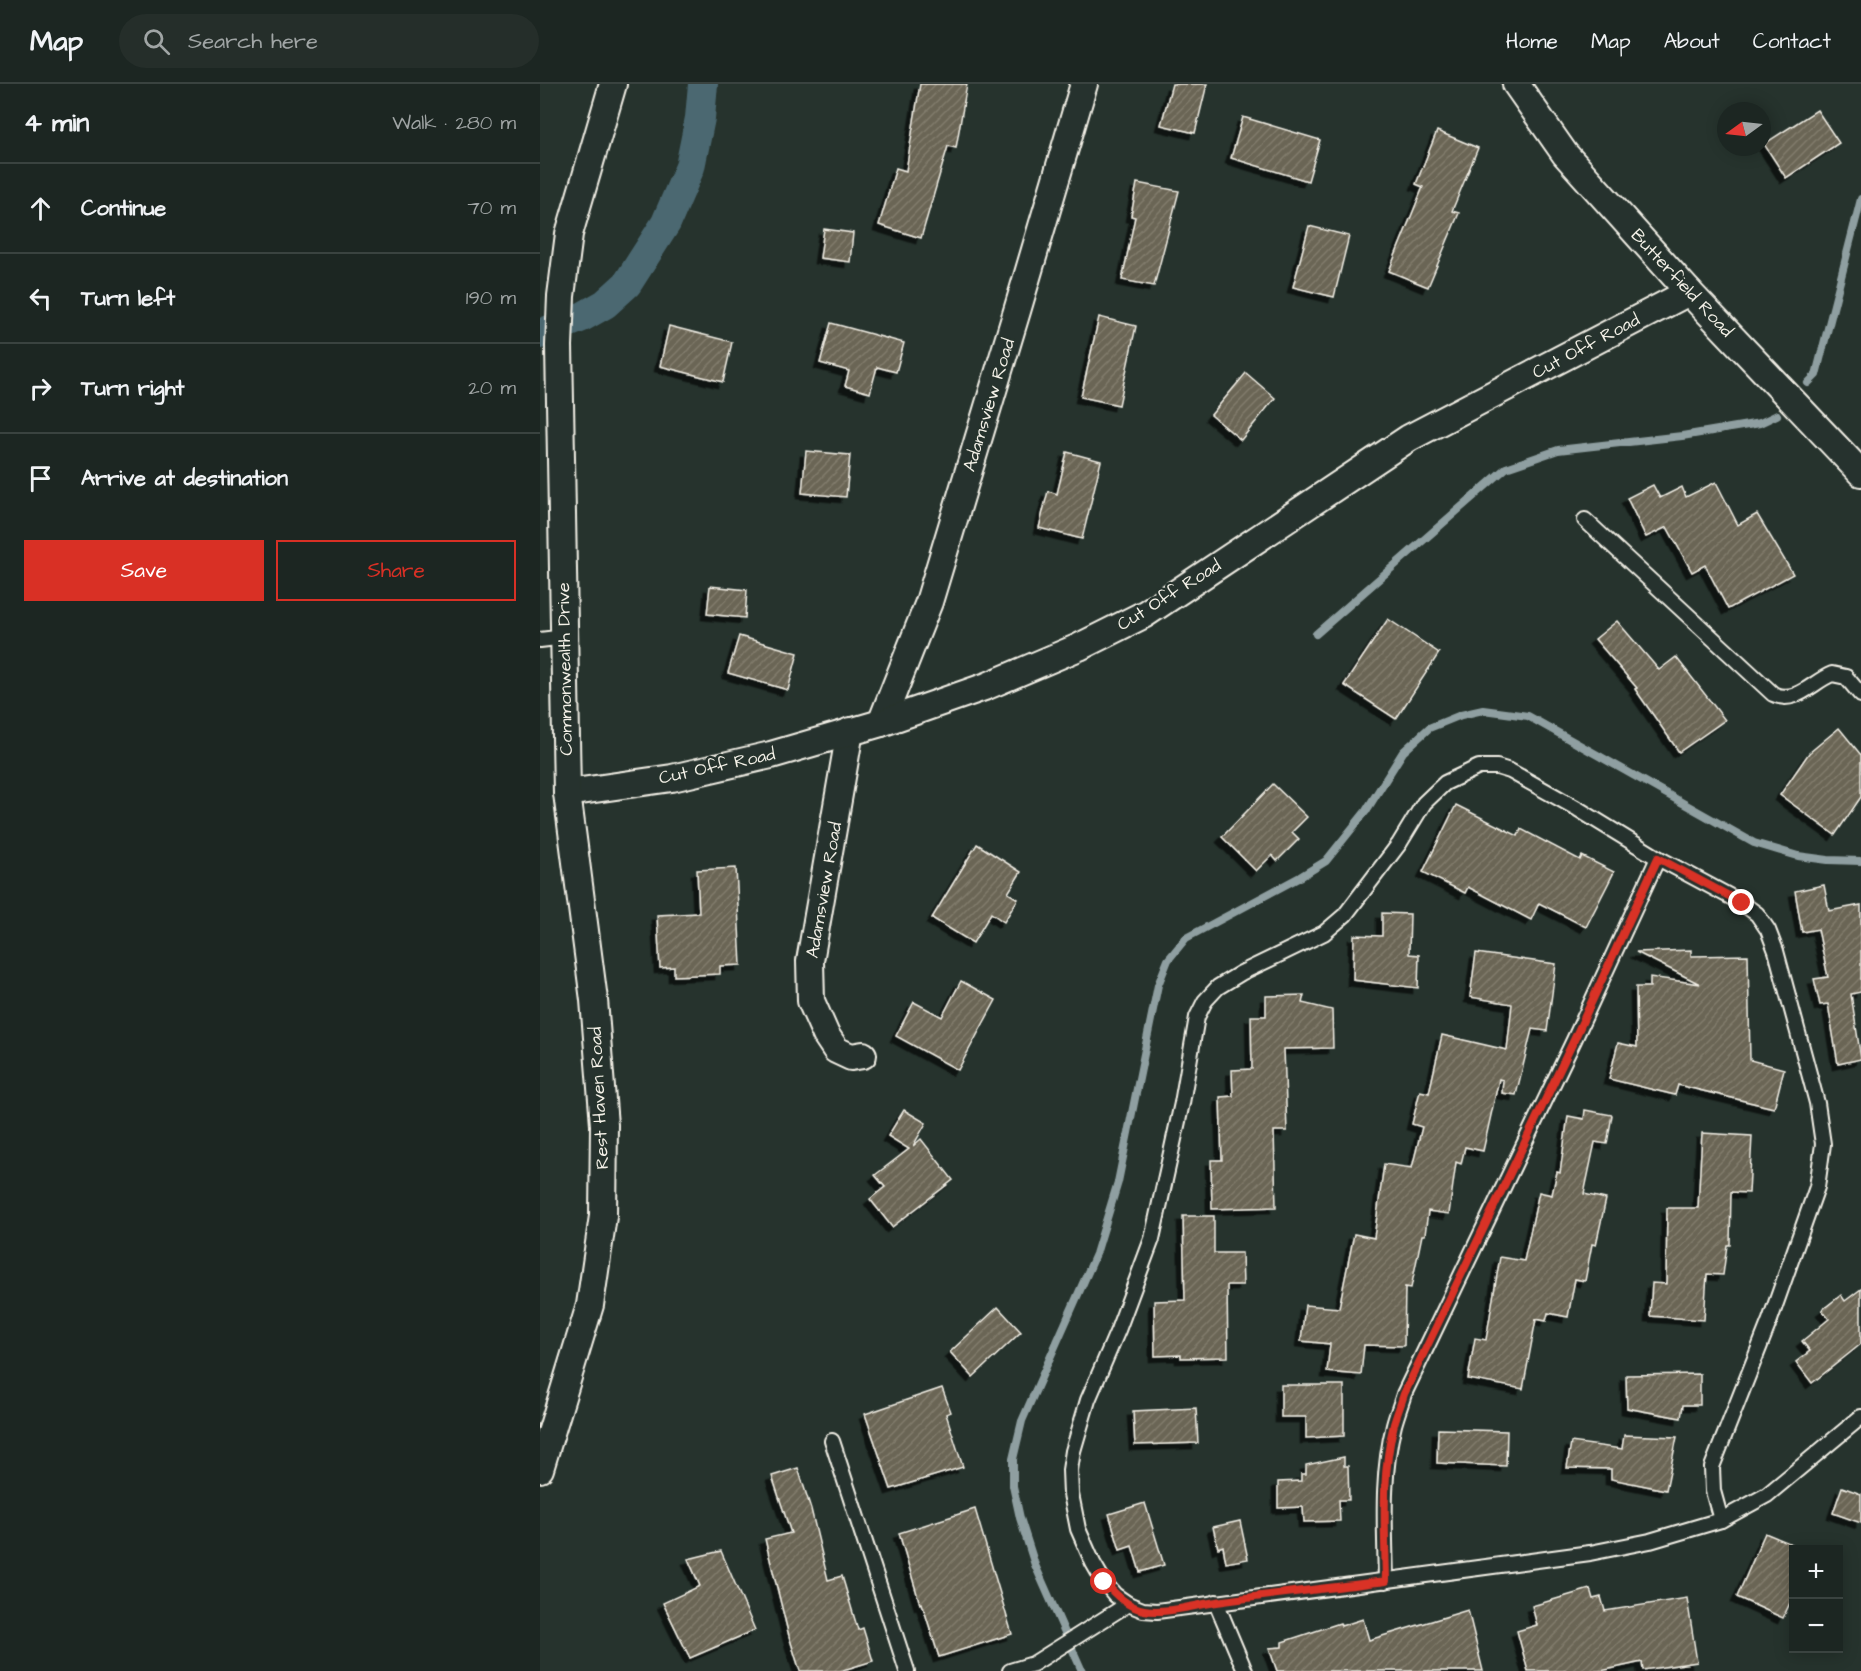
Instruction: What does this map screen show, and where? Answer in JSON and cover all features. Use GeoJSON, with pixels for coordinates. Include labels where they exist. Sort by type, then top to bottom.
{"type":"FeatureCollection","features":[{"type":"Feature","properties":{"kind":"street","name":"Commonwealth Drive"},"geometry":{"type":"LineString","coordinates":[[567,793],[552,638],[559,346],[554,302],[569,234],[613,84]]}},
{"type":"Feature","properties":{"kind":"street","name":"Adamsview Road"},"geometry":{"type":"LineString","coordinates":[[881,723],[929,602],[1084,84]]}},
{"type":"Feature","properties":{"kind":"street","name":"Butterfield Road"},"geometry":{"type":"LineString","coordinates":[[1516,84],[1565,154],[1689,292],[1861,473]]}},
{"type":"Feature","properties":{"kind":"street","name":"Cut Off Road"},"geometry":{"type":"LineString","coordinates":[[567,793],[672,778],[771,755],[881,723],[987,686],[1078,647],[1145,614],[1409,438],[1689,292]]}},
{"type":"Feature","properties":{"kind":"street","name":"Adamsview Road"},"geometry":{"type":"LineString","coordinates":[[850,732],[810,961],[811,1001],[826,1035],[836,1050],[851,1057],[863,1055]]}},
{"type":"Feature","properties":{"kind":"street","name":"Rest Haven Road"},"geometry":{"type":"LineString","coordinates":[[540,1469],[590,1305],[603,1216],[604,1125],[597,1034],[567,793]]}},
{"type":"Feature","properties":{"kind":"lane"},"geometry":{"type":"LineString","coordinates":[[1586,520],[1773,694],[1781,698],[1797,695],[1832,674],[1846,677],[1861,695]]}},
{"type":"Feature","properties":{"kind":"lane"},"geometry":{"type":"LineString","coordinates":[[1722,1520],[1713,1491],[1712,1467],[1770,1320],[1817,1187],[1823,1144],[1817,1103],[1776,951],[1768,930],[1757,914],[1742,903],[1658,858],[1510,771],[1497,767],[1479,767],[1445,783],[1425,803],[1399,844],[1345,915],[1324,933],[1241,973],[1218,987],[1205,1001],[1197,1017],[1182,1103],[1152,1239],[1118,1330],[1088,1400],[1072,1451],[1071,1494],[1078,1529],[1104,1582],[1115,1595],[1128,1604],[1143,1610],[1157,1611],[1590,1553],[1650,1541],[1722,1520],[1767,1495],[1861,1416]]}},
{"type":"Feature","properties":{"kind":"lane"},"geometry":{"type":"LineString","coordinates":[[1386,1581],[1384,1510],[1389,1453],[1394,1425],[1404,1394],[1574,1040],[1658,858]]}},
{"type":"Feature","properties":{"kind":"lane"},"geometry":{"type":"LineString","coordinates":[[832,1441],[907,1671]]}},
{"type":"Feature","properties":{"kind":"lane"},"geometry":{"type":"LineString","coordinates":[[1216,1602],[1245,1671]]}},
{"type":"Feature","properties":{"kind":"lane"},"geometry":{"type":"LineString","coordinates":[[1010,1671],[1035,1667],[1128,1604]]}},
{"type":"Feature","properties":{"kind":"building"},"geometry":{"type":"Polygon","coordinates":[[[920,84],[967,84],[956,148],[948,146],[921,238],[879,225],[896,168],[906,171],[920,84]]]}},
{"type":"Feature","properties":{"kind":"building"},"geometry":{"type":"Polygon","coordinates":[[[1172,84],[1207,84],[1195,133],[1161,125],[1172,84]]]}},
{"type":"Feature","properties":{"kind":"building"},"geometry":{"type":"Polygon","coordinates":[[[1817,110],[1839,143],[1786,178],[1771,155],[1771,140],[1817,110]]]}},
{"type":"Feature","properties":{"kind":"building"},"geometry":{"type":"Polygon","coordinates":[[[1243,117],[1320,140],[1308,181],[1231,158],[1243,117]]]}},
{"type":"Feature","properties":{"kind":"building"},"geometry":{"type":"Polygon","coordinates":[[[1437,131],[1478,148],[1452,211],[1459,213],[1428,287],[1389,271],[1423,187],[1416,184],[1437,131]]]}},
{"type":"Feature","properties":{"kind":"building"},"geometry":{"type":"Polygon","coordinates":[[[1137,183],[1179,191],[1154,286],[1122,280],[1135,217],[1131,216],[1137,183]]]}},
{"type":"Feature","properties":{"kind":"building"},"geometry":{"type":"Polygon","coordinates":[[[1309,226],[1349,236],[1334,297],[1293,287],[1309,226]]]}},
{"type":"Feature","properties":{"kind":"building"},"geometry":{"type":"Polygon","coordinates":[[[824,229],[853,233],[850,262],[820,258],[824,229]]]}},
{"type":"Feature","properties":{"kind":"building"},"geometry":{"type":"Polygon","coordinates":[[[1099,317],[1136,326],[1119,405],[1081,397],[1099,317]]]}},
{"type":"Feature","properties":{"kind":"building"},"geometry":{"type":"Polygon","coordinates":[[[831,323],[904,343],[896,372],[877,367],[870,393],[845,386],[849,371],[820,363],[831,323]]]}},
{"type":"Feature","properties":{"kind":"building"},"geometry":{"type":"Polygon","coordinates":[[[669,326],[732,342],[723,382],[660,366],[669,326]]]}},
{"type":"Feature","properties":{"kind":"building"},"geometry":{"type":"Polygon","coordinates":[[[1246,373],[1275,398],[1241,440],[1211,415],[1246,373]]]}},
{"type":"Feature","properties":{"kind":"building"},"geometry":{"type":"Polygon","coordinates":[[[806,451],[850,455],[846,497],[802,493],[806,451]]]}},
{"type":"Feature","properties":{"kind":"building"},"geometry":{"type":"Polygon","coordinates":[[[1067,452],[1101,461],[1082,539],[1039,528],[1048,491],[1057,494],[1067,452]]]}},
{"type":"Feature","properties":{"kind":"building"},"geometry":{"type":"Polygon","coordinates":[[[1716,482],[1738,525],[1757,514],[1793,574],[1728,609],[1705,565],[1692,572],[1667,527],[1646,537],[1627,498],[1653,485],[1660,498],[1682,487],[1686,497],[1716,482]]]}},
{"type":"Feature","properties":{"kind":"building"},"geometry":{"type":"Polygon","coordinates":[[[710,586],[747,590],[745,618],[707,614],[710,586]]]}},
{"type":"Feature","properties":{"kind":"building"},"geometry":{"type":"Polygon","coordinates":[[[1388,619],[1439,653],[1396,719],[1344,685],[1388,619]]]}},
{"type":"Feature","properties":{"kind":"building"},"geometry":{"type":"Polygon","coordinates":[[[1617,621],[1659,670],[1676,657],[1725,720],[1679,752],[1635,689],[1637,688],[1595,639],[1617,621]]]}},
{"type":"Feature","properties":{"kind":"building"},"geometry":{"type":"Polygon","coordinates":[[[739,636],[798,653],[788,690],[728,673],[739,636]]]}},
{"type":"Feature","properties":{"kind":"building"},"geometry":{"type":"Polygon","coordinates":[[[1839,728],[1861,755],[1861,797],[1835,835],[1780,795],[1809,753],[1839,728]]]}},
{"type":"Feature","properties":{"kind":"building"},"geometry":{"type":"Polygon","coordinates":[[[1273,784],[1307,817],[1292,832],[1299,839],[1277,861],[1272,855],[1256,871],[1222,837],[1273,784]]]}},
{"type":"Feature","properties":{"kind":"building"},"geometry":{"type":"Polygon","coordinates":[[[1456,805],[1518,836],[1521,829],[1580,860],[1582,856],[1614,872],[1586,927],[1539,903],[1531,920],[1468,887],[1465,893],[1423,872],[1456,805]]]}},
{"type":"Feature","properties":{"kind":"building"},"geometry":{"type":"Polygon","coordinates":[[[977,844],[1021,872],[1008,893],[1018,899],[1004,922],[991,913],[973,943],[932,918],[977,844]]]}},
{"type":"Feature","properties":{"kind":"building"},"geometry":{"type":"Polygon","coordinates":[[[736,868],[741,965],[720,966],[720,974],[674,976],[674,967],[660,968],[657,915],[699,913],[697,870],[736,868]]]}},
{"type":"Feature","properties":{"kind":"building"},"geometry":{"type":"Polygon","coordinates":[[[1824,885],[1829,911],[1861,905],[1861,992],[1851,994],[1861,1059],[1838,1064],[1828,1004],[1820,1005],[1814,979],[1828,977],[1818,929],[1802,932],[1795,891],[1824,885]]]}},
{"type":"Feature","properties":{"kind":"building"},"geometry":{"type":"Polygon","coordinates":[[[1382,913],[1410,914],[1409,954],[1419,955],[1418,988],[1353,980],[1354,935],[1382,936],[1382,913]]]}},
{"type":"Feature","properties":{"kind":"building"},"geometry":{"type":"Polygon","coordinates":[[[1691,950],[1691,956],[1748,955],[1750,1060],[1784,1069],[1774,1108],[1678,1085],[1675,1095],[1609,1079],[1618,1043],[1637,1047],[1636,987],[1650,987],[1650,977],[1700,984],[1636,952],[1691,950]]]}},
{"type":"Feature","properties":{"kind":"building"},"geometry":{"type":"Polygon","coordinates":[[[1476,953],[1556,964],[1547,1031],[1532,1029],[1516,1095],[1502,1093],[1503,1080],[1499,1079],[1483,1151],[1465,1147],[1461,1164],[1456,1162],[1449,1214],[1428,1211],[1425,1235],[1422,1235],[1411,1288],[1405,1287],[1404,1346],[1364,1345],[1361,1375],[1327,1372],[1330,1344],[1301,1341],[1305,1305],[1339,1308],[1354,1234],[1374,1238],[1384,1164],[1412,1168],[1422,1127],[1412,1124],[1420,1091],[1429,1093],[1442,1035],[1507,1050],[1512,1004],[1470,997],[1476,953]]]}},
{"type":"Feature","properties":{"kind":"building"},"geometry":{"type":"Polygon","coordinates":[[[961,981],[996,1000],[958,1070],[896,1036],[914,1002],[942,1017],[961,981]]]}},
{"type":"Feature","properties":{"kind":"building"},"geometry":{"type":"Polygon","coordinates":[[[1304,995],[1302,1003],[1332,1010],[1333,1048],[1284,1049],[1287,1131],[1274,1131],[1276,1207],[1212,1209],[1211,1160],[1222,1160],[1220,1097],[1233,1096],[1232,1070],[1252,1069],[1251,1016],[1266,1016],[1266,996],[1304,995]]]}},
{"type":"Feature","properties":{"kind":"building"},"geometry":{"type":"Polygon","coordinates":[[[904,1110],[926,1123],[913,1146],[921,1139],[953,1180],[892,1227],[870,1199],[885,1187],[875,1175],[909,1149],[888,1136],[904,1110]]]}},
{"type":"Feature","properties":{"kind":"building"},"geometry":{"type":"Polygon","coordinates":[[[1585,1110],[1612,1115],[1607,1144],[1595,1142],[1584,1194],[1606,1199],[1596,1245],[1592,1244],[1585,1281],[1575,1279],[1568,1317],[1548,1313],[1546,1321],[1536,1319],[1523,1389],[1468,1379],[1475,1338],[1486,1340],[1500,1257],[1524,1261],[1539,1192],[1552,1195],[1557,1172],[1560,1173],[1568,1116],[1584,1119],[1585,1110]]]}},
{"type":"Feature","properties":{"kind":"building"},"geometry":{"type":"Polygon","coordinates":[[[1702,1133],[1752,1136],[1749,1193],[1731,1192],[1730,1245],[1727,1245],[1723,1275],[1707,1274],[1704,1320],[1650,1316],[1652,1283],[1666,1284],[1667,1208],[1698,1208],[1702,1133]]]}},
{"type":"Feature","properties":{"kind":"building"},"geometry":{"type":"Polygon","coordinates":[[[1183,1216],[1214,1216],[1214,1253],[1242,1253],[1243,1285],[1227,1285],[1228,1357],[1155,1356],[1154,1301],[1185,1300],[1183,1216]]]}},
{"type":"Feature","properties":{"kind":"building"},"geometry":{"type":"Polygon","coordinates":[[[1861,1289],[1861,1344],[1812,1383],[1796,1362],[1810,1351],[1802,1341],[1829,1319],[1822,1310],[1841,1295],[1845,1301],[1861,1289]]]}},
{"type":"Feature","properties":{"kind":"building"},"geometry":{"type":"Polygon","coordinates":[[[998,1307],[1021,1332],[973,1377],[950,1352],[998,1307]]]}},
{"type":"Feature","properties":{"kind":"building"},"geometry":{"type":"Polygon","coordinates":[[[1700,1374],[1700,1405],[1683,1405],[1681,1418],[1627,1408],[1626,1375],[1700,1374]]]}},
{"type":"Feature","properties":{"kind":"building"},"geometry":{"type":"Polygon","coordinates":[[[1281,1385],[1344,1385],[1344,1436],[1306,1438],[1306,1417],[1281,1417],[1281,1385]]]}},
{"type":"Feature","properties":{"kind":"building"},"geometry":{"type":"Polygon","coordinates":[[[942,1388],[951,1412],[946,1414],[963,1467],[891,1489],[865,1414],[942,1388]]]}},
{"type":"Feature","properties":{"kind":"building"},"geometry":{"type":"Polygon","coordinates":[[[1196,1408],[1198,1443],[1135,1445],[1133,1411],[1196,1408]]]}},
{"type":"Feature","properties":{"kind":"building"},"geometry":{"type":"Polygon","coordinates":[[[1438,1429],[1507,1431],[1506,1466],[1437,1463],[1438,1429]]]}},
{"type":"Feature","properties":{"kind":"building"},"geometry":{"type":"Polygon","coordinates":[[[1624,1435],[1677,1437],[1666,1490],[1611,1479],[1611,1469],[1567,1468],[1571,1442],[1622,1449],[1624,1435]]]}},
{"type":"Feature","properties":{"kind":"building"},"geometry":{"type":"Polygon","coordinates":[[[1344,1457],[1344,1466],[1348,1466],[1349,1500],[1339,1500],[1340,1521],[1304,1522],[1303,1507],[1278,1508],[1278,1482],[1301,1481],[1301,1474],[1306,1474],[1306,1465],[1344,1457]]]}},
{"type":"Feature","properties":{"kind":"building"},"geometry":{"type":"Polygon","coordinates":[[[798,1468],[811,1509],[828,1580],[842,1576],[858,1630],[863,1628],[873,1661],[840,1671],[800,1671],[765,1539],[791,1533],[772,1476],[798,1468]]]}},
{"type":"Feature","properties":{"kind":"building"},"geometry":{"type":"Polygon","coordinates":[[[1842,1487],[1861,1494],[1861,1523],[1833,1513],[1842,1487]]]}},
{"type":"Feature","properties":{"kind":"building"},"geometry":{"type":"Polygon","coordinates":[[[1145,1503],[1164,1565],[1140,1572],[1132,1546],[1120,1550],[1109,1514],[1145,1503]]]}},
{"type":"Feature","properties":{"kind":"building"},"geometry":{"type":"Polygon","coordinates":[[[975,1509],[1012,1634],[939,1657],[922,1603],[920,1604],[899,1533],[975,1509]]]}},
{"type":"Feature","properties":{"kind":"building"},"geometry":{"type":"Polygon","coordinates":[[[1240,1521],[1248,1559],[1226,1563],[1223,1546],[1218,1548],[1213,1527],[1240,1521]]]}},
{"type":"Feature","properties":{"kind":"building"},"geometry":{"type":"Polygon","coordinates":[[[1765,1533],[1794,1545],[1789,1545],[1789,1605],[1783,1618],[1737,1597],[1765,1533]]]}},
{"type":"Feature","properties":{"kind":"building"},"geometry":{"type":"Polygon","coordinates":[[[721,1551],[755,1630],[690,1658],[663,1603],[700,1586],[688,1559],[721,1551]]]}},
{"type":"Feature","properties":{"kind":"building"},"geometry":{"type":"Polygon","coordinates":[[[1590,1589],[1593,1599],[1601,1597],[1605,1611],[1687,1598],[1697,1662],[1643,1670],[1642,1662],[1601,1671],[1528,1671],[1517,1631],[1537,1625],[1532,1606],[1590,1589]]]}},
{"type":"Feature","properties":{"kind":"building"},"geometry":{"type":"Polygon","coordinates":[[[1468,1610],[1483,1671],[1277,1671],[1269,1648],[1282,1647],[1282,1642],[1340,1623],[1341,1626],[1363,1619],[1369,1640],[1468,1610]]]}},
{"type":"Feature","properties":{"kind":"waterway"},"geometry":{"type":"LineString","coordinates":[[540,334],[582,317],[605,304],[627,284],[666,223],[690,167],[700,118],[703,84]]}},
{"type":"Feature","properties":{"kind":"waterway"},"geometry":{"type":"LineString","coordinates":[[1808,383],[1816,375],[1861,199]]}},
{"type":"Feature","properties":{"kind":"waterway"},"geometry":{"type":"LineString","coordinates":[[1316,634],[1506,468],[1558,450],[1682,436],[1760,423],[1777,415]]}},
{"type":"Feature","properties":{"kind":"waterway"},"geometry":{"type":"LineString","coordinates":[[1082,1671],[1035,1565],[1020,1518],[1013,1486],[1013,1459],[1022,1421],[1096,1254],[1118,1182],[1158,985],[1168,960],[1186,938],[1326,861],[1366,811],[1403,752],[1429,728],[1461,715],[1483,710],[1528,716],[1754,843],[1798,856],[1861,861]]}},
{"type":"Feature","properties":{"kind":"route"},"geometry":{"type":"LineString","coordinates":[[1104,1582],[1115,1595],[1128,1604],[1143,1610],[1157,1611],[1386,1581],[1384,1510],[1389,1453],[1394,1425],[1404,1394],[1574,1040],[1658,858],[1742,903]]}}]}
